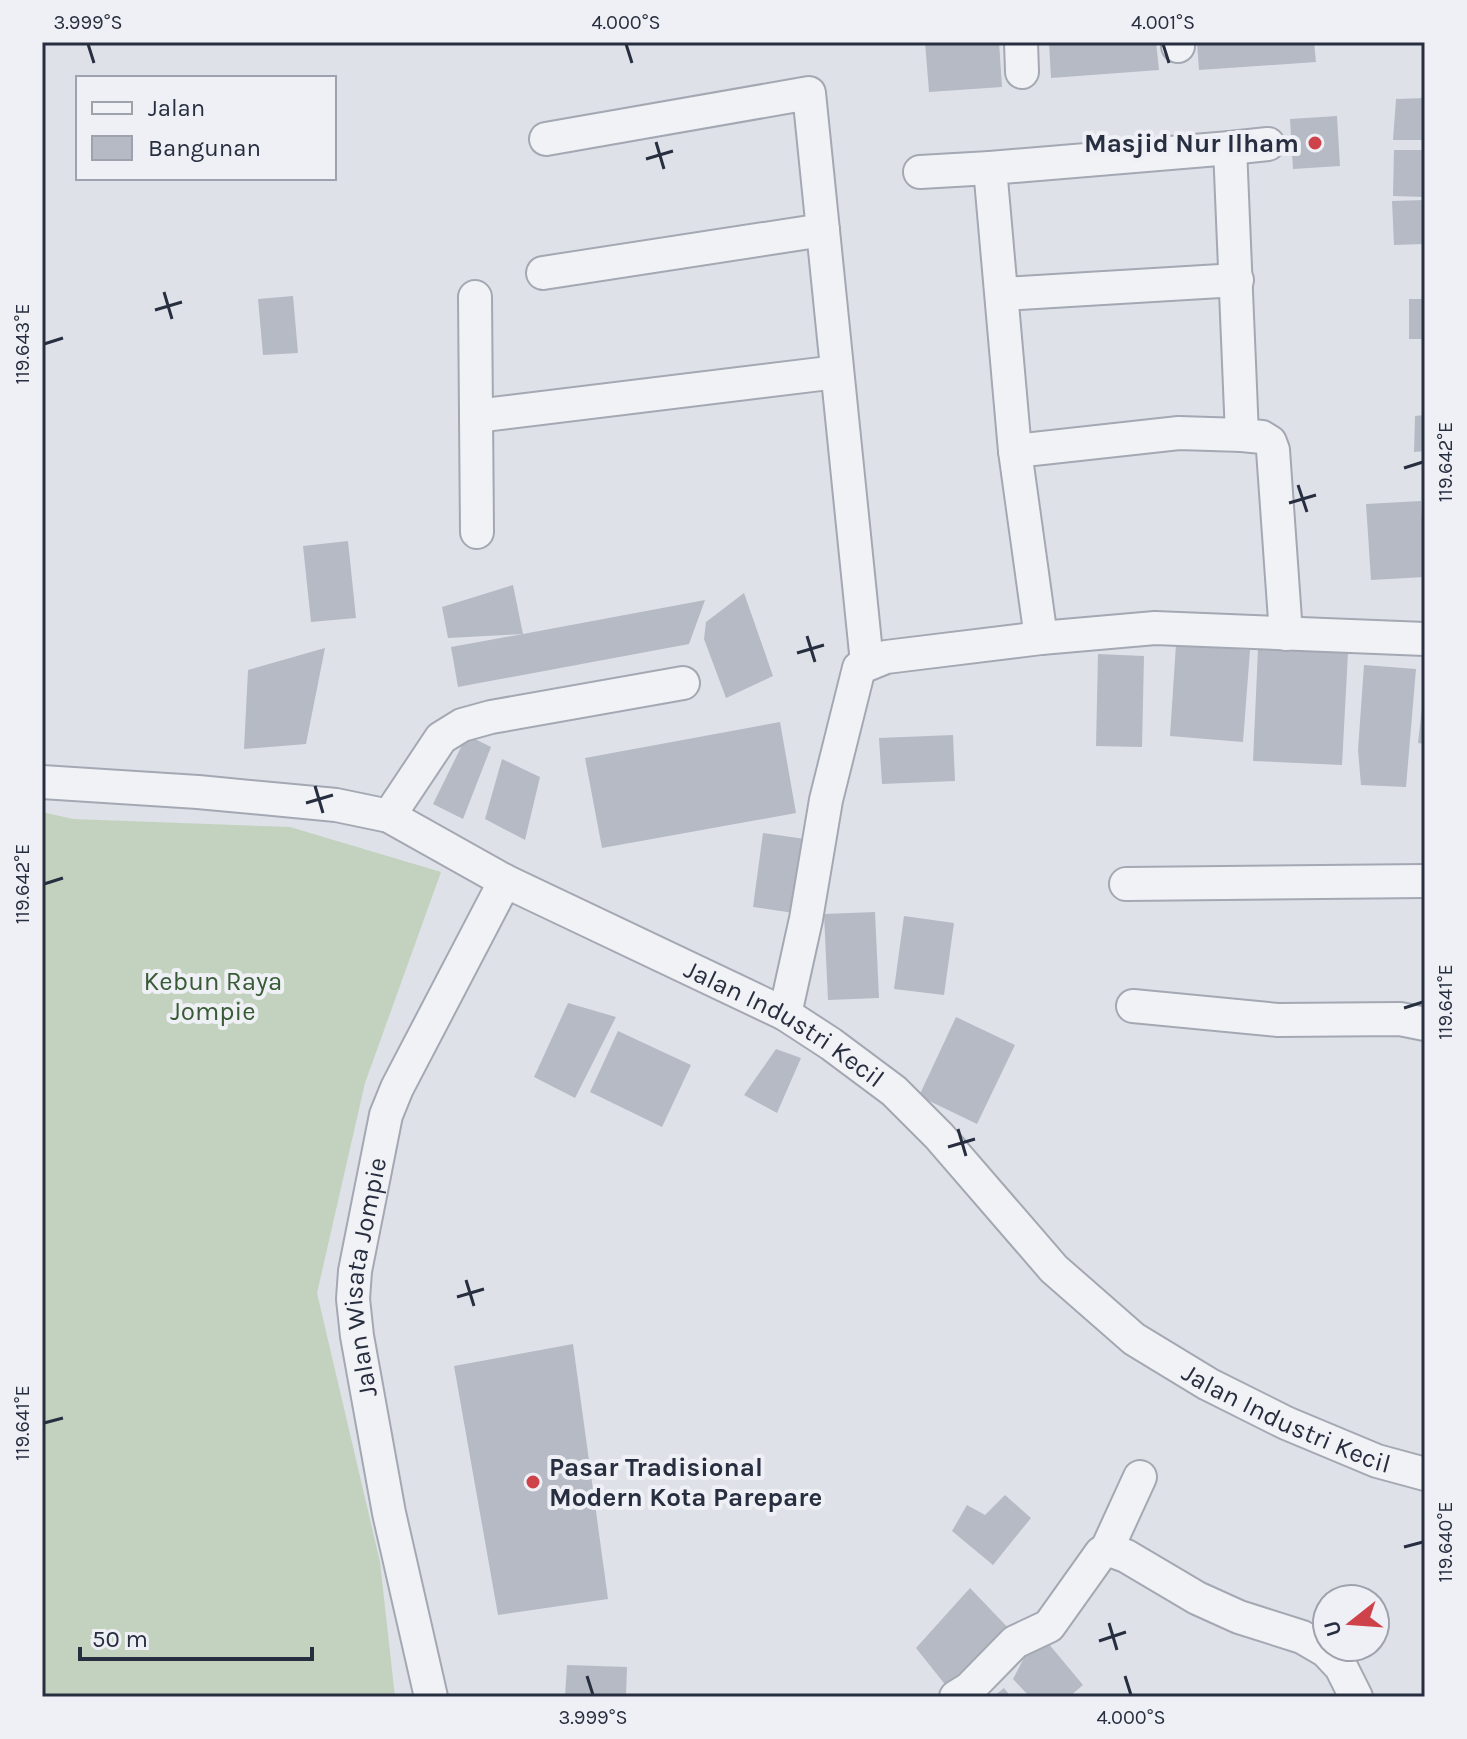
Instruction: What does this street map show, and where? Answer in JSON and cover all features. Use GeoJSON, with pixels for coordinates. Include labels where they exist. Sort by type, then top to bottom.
{"type":"FeatureCollection","features":[{"type":"Feature","properties":{"kind":"street"},"geometry":{"type":"LineString","coordinates":[[546,139],[809,93],[867,663]]}},
{"type":"Feature","properties":{"kind":"street"},"geometry":{"type":"LineString","coordinates":[[920,172],[1268,144]]}},
{"type":"Feature","properties":{"kind":"street"},"geometry":{"type":"LineString","coordinates":[[1230,148],[1242,435]]}},
{"type":"Feature","properties":{"kind":"street"},"geometry":{"type":"LineString","coordinates":[[990,168],[1015,451],[1041,638]]}},
{"type":"Feature","properties":{"kind":"street"},"geometry":{"type":"LineString","coordinates":[[543,273],[823,230]]}},
{"type":"Feature","properties":{"kind":"street"},"geometry":{"type":"LineString","coordinates":[[1003,294],[1237,280]]}},
{"type":"Feature","properties":{"kind":"street"},"geometry":{"type":"LineString","coordinates":[[475,297],[477,532]]}},
{"type":"Feature","properties":{"kind":"street"},"geometry":{"type":"LineString","coordinates":[[476,416],[837,372]]}},
{"type":"Feature","properties":{"kind":"street"},"geometry":{"type":"LineString","coordinates":[[1015,451],[1179,433],[1242,435],[1262,437],[1270,442],[1286,634]]}},
{"type":"Feature","properties":{"kind":"street"},"geometry":{"type":"LineString","coordinates":[[785,1014],[806,919],[826,800],[859,668],[867,663],[886,657],[1041,638],[1155,628],[1425,639]]}},
{"type":"Feature","properties":{"kind":"street"},"geometry":{"type":"LineString","coordinates":[[389,816],[441,738],[462,725],[491,717],[683,683]]}},
{"type":"Feature","properties":{"kind":"street","name":"Jalan Industri Kecil"},"geometry":{"type":"LineString","coordinates":[[42,782],[336,805],[389,816],[505,881],[785,1014],[894,1091],[939,1136],[1054,1269],[1134,1339],[1208,1384],[1286,1423],[1377,1461],[1425,1474]]}},
{"type":"Feature","properties":{"kind":"street","name":"Jalan Wisata Jompie"},"geometry":{"type":"LineString","coordinates":[[431,1697],[389,1513],[359,1351],[353,1299],[355,1271],[386,1115],[397,1088],[505,881]]}},
{"type":"Feature","properties":{"kind":"street"},"geometry":{"type":"LineString","coordinates":[[1126,884],[1425,881]]}},
{"type":"Feature","properties":{"kind":"street"},"geometry":{"type":"LineString","coordinates":[[1133,1006],[1278,1020],[1400,1019],[1425,1024]]}},
{"type":"Feature","properties":{"kind":"street"},"geometry":{"type":"LineString","coordinates":[[956,1697],[969,1689],[1015,1642],[1049,1626],[1107,1549],[1140,1477]]}},
{"type":"Feature","properties":{"kind":"street"},"geometry":{"type":"LineString","coordinates":[[1107,1549],[1126,1556],[1211,1604],[1239,1617],[1302,1637],[1326,1651],[1341,1667],[1356,1697]]}},
{"type":"Feature","properties":{"kind":"green space","name":"Kebun Raya Jompie"},"geometry":{"type":"Polygon","coordinates":[[[42,812],[73,819],[290,827],[441,872],[365,1083],[317,1293],[380,1562],[395,1697],[42,1697],[42,812]]]}},
{"type":"Feature","properties":{"kind":"building"},"geometry":{"type":"Polygon","coordinates":[[[925,42],[999,42],[1002,87],[929,92],[925,42]]]}},
{"type":"Feature","properties":{"kind":"building"},"geometry":{"type":"Polygon","coordinates":[[[1049,42],[1156,42],[1159,70],[1051,78],[1049,42]]]}},
{"type":"Feature","properties":{"kind":"building"},"geometry":{"type":"Polygon","coordinates":[[[1197,42],[1314,42],[1316,62],[1199,70],[1197,42]]]}},
{"type":"Feature","properties":{"kind":"building"},"geometry":{"type":"Polygon","coordinates":[[[1425,98],[1425,140],[1393,140],[1396,99],[1425,98]]]}},
{"type":"Feature","properties":{"kind":"building","name":"Masjid Nur Ilham"},"geometry":{"type":"Polygon","coordinates":[[[1337,116],[1340,166],[1293,169],[1290,119],[1337,116]]]}},
{"type":"Feature","properties":{"kind":"building"},"geometry":{"type":"Polygon","coordinates":[[[1394,150],[1425,150],[1425,197],[1393,196],[1394,150]]]}},
{"type":"Feature","properties":{"kind":"building"},"geometry":{"type":"Polygon","coordinates":[[[1425,200],[1425,244],[1394,245],[1392,201],[1425,200]]]}},
{"type":"Feature","properties":{"kind":"building"},"geometry":{"type":"Polygon","coordinates":[[[293,296],[298,353],[263,355],[258,299],[293,296]]]}},
{"type":"Feature","properties":{"kind":"building"},"geometry":{"type":"Polygon","coordinates":[[[1409,299],[1425,299],[1425,339],[1409,339],[1409,299]]]}},
{"type":"Feature","properties":{"kind":"building"},"geometry":{"type":"Polygon","coordinates":[[[1425,415],[1425,451],[1414,452],[1415,416],[1425,415]]]}},
{"type":"Feature","properties":{"kind":"building"},"geometry":{"type":"Polygon","coordinates":[[[1421,501],[1425,577],[1371,580],[1366,504],[1421,501]]]}},
{"type":"Feature","properties":{"kind":"building"},"geometry":{"type":"Polygon","coordinates":[[[348,541],[356,618],[311,622],[303,546],[348,541]]]}},
{"type":"Feature","properties":{"kind":"building"},"geometry":{"type":"Polygon","coordinates":[[[513,585],[523,634],[448,638],[442,607],[513,585]]]}},
{"type":"Feature","properties":{"kind":"building"},"geometry":{"type":"Polygon","coordinates":[[[744,593],[773,676],[726,698],[704,639],[706,622],[744,593]]]}},
{"type":"Feature","properties":{"kind":"building"},"geometry":{"type":"Polygon","coordinates":[[[705,600],[689,644],[458,687],[451,647],[705,600]]]}},
{"type":"Feature","properties":{"kind":"building"},"geometry":{"type":"Polygon","coordinates":[[[1176,644],[1250,650],[1243,742],[1170,736],[1176,644]]]}},
{"type":"Feature","properties":{"kind":"building"},"geometry":{"type":"Polygon","coordinates":[[[325,648],[306,744],[244,749],[248,670],[325,648]]]}},
{"type":"Feature","properties":{"kind":"building"},"geometry":{"type":"Polygon","coordinates":[[[1258,649],[1348,653],[1342,765],[1253,761],[1258,649]]]}},
{"type":"Feature","properties":{"kind":"building"},"geometry":{"type":"Polygon","coordinates":[[[1098,654],[1144,656],[1142,747],[1096,746],[1098,654]]]}},
{"type":"Feature","properties":{"kind":"building"},"geometry":{"type":"Polygon","coordinates":[[[1364,665],[1416,669],[1406,787],[1361,785],[1358,750],[1364,665]]]}},
{"type":"Feature","properties":{"kind":"building"},"geometry":{"type":"Polygon","coordinates":[[[1425,700],[1425,744],[1418,743],[1425,700]]]}},
{"type":"Feature","properties":{"kind":"building"},"geometry":{"type":"Polygon","coordinates":[[[780,722],[796,813],[602,848],[585,758],[780,722]]]}},
{"type":"Feature","properties":{"kind":"building"},"geometry":{"type":"Polygon","coordinates":[[[467,735],[491,747],[463,819],[433,804],[467,735]]]}},
{"type":"Feature","properties":{"kind":"building"},"geometry":{"type":"Polygon","coordinates":[[[953,735],[955,781],[882,784],[879,738],[953,735]]]}},
{"type":"Feature","properties":{"kind":"building"},"geometry":{"type":"Polygon","coordinates":[[[502,759],[540,777],[525,840],[485,819],[502,759]]]}},
{"type":"Feature","properties":{"kind":"building"},"geometry":{"type":"Polygon","coordinates":[[[763,833],[805,839],[794,913],[753,907],[763,833]]]}},
{"type":"Feature","properties":{"kind":"building"},"geometry":{"type":"Polygon","coordinates":[[[875,912],[879,998],[828,1000],[824,914],[875,912]]]}},
{"type":"Feature","properties":{"kind":"building"},"geometry":{"type":"Polygon","coordinates":[[[904,916],[954,923],[944,995],[894,989],[904,916]]]}},
{"type":"Feature","properties":{"kind":"building"},"geometry":{"type":"Polygon","coordinates":[[[568,1003],[616,1017],[575,1098],[534,1077],[568,1003]]]}},
{"type":"Feature","properties":{"kind":"building"},"geometry":{"type":"Polygon","coordinates":[[[956,1017],[1015,1045],[977,1124],[919,1096],[956,1017]]]}},
{"type":"Feature","properties":{"kind":"building"},"geometry":{"type":"Polygon","coordinates":[[[618,1031],[691,1065],[662,1127],[590,1092],[618,1031]]]}},
{"type":"Feature","properties":{"kind":"building"},"geometry":{"type":"Polygon","coordinates":[[[776,1049],[801,1058],[777,1113],[744,1095],[776,1049]]]}},
{"type":"Feature","properties":{"kind":"building","name":"Pasar Tradisional Modern Kota Parepare"},"geometry":{"type":"Polygon","coordinates":[[[573,1344],[608,1599],[498,1615],[454,1366],[573,1344]]]}},
{"type":"Feature","properties":{"kind":"building"},"geometry":{"type":"Polygon","coordinates":[[[1005,1495],[1031,1518],[993,1565],[952,1531],[967,1505],[985,1515],[1005,1495]]]}},
{"type":"Feature","properties":{"kind":"building"},"geometry":{"type":"Polygon","coordinates":[[[970,1588],[1014,1634],[955,1697],[916,1648],[970,1588]]]}},
{"type":"Feature","properties":{"kind":"building"},"geometry":{"type":"Polygon","coordinates":[[[1038,1631],[1083,1685],[1069,1697],[1030,1697],[1013,1679],[1038,1631]]]}},
{"type":"Feature","properties":{"kind":"building"},"geometry":{"type":"Polygon","coordinates":[[[567,1665],[627,1667],[626,1697],[565,1697],[567,1665]]]}},
{"type":"Feature","properties":{"kind":"building"},"geometry":{"type":"Polygon","coordinates":[[[1004,1688],[1011,1697],[993,1697],[1004,1688]]]}},
{"type":"Feature","properties":{"kind":"place","name":"Masjid Nur Ilham"},"geometry":{"type":"Point","coordinates":[1315,143]}},
{"type":"Feature","properties":{"kind":"place","name":"Pasar Tradisional Modern Kota Parepare"},"geometry":{"type":"Point","coordinates":[533,1482]}}]}
